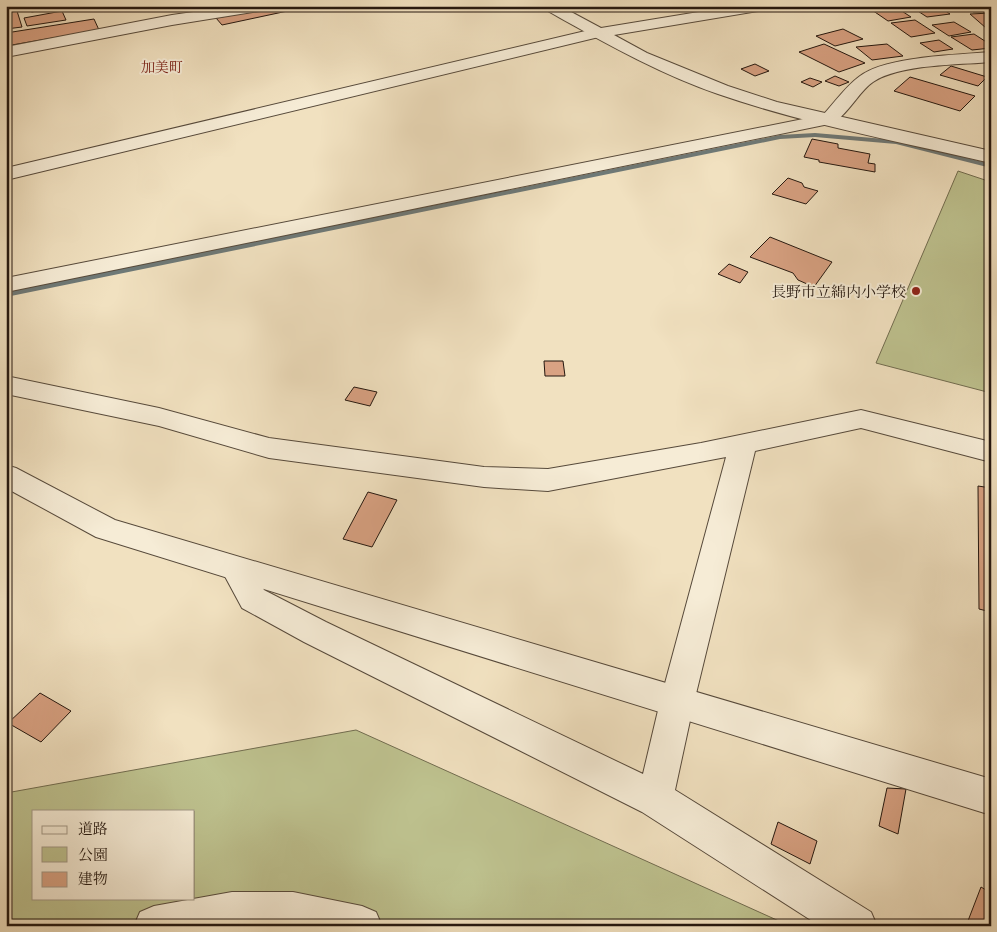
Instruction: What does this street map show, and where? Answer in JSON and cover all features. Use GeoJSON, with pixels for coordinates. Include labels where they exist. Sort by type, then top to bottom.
{"type":"FeatureCollection","features":[{"type":"Feature","properties":{"kind":"street"},"geometry":{"type":"LineString","coordinates":[[159,6],[172,20]]}},
{"type":"Feature","properties":{"kind":"street"},"geometry":{"type":"LineString","coordinates":[[6,52],[172,20],[266,6]]}},
{"type":"Feature","properties":{"kind":"street"},"geometry":{"type":"LineString","coordinates":[[550,6],[642,56],[722,90],[772,106],[991,157]]}},
{"type":"Feature","properties":{"kind":"street"},"geometry":{"type":"LineString","coordinates":[[6,174],[598,33],[708,10],[764,6]]}},
{"type":"Feature","properties":{"kind":"street"},"geometry":{"type":"LineString","coordinates":[[6,284],[830,119],[868,77],[897,68],[991,57]]}},
{"type":"Feature","properties":{"kind":"street"},"geometry":{"type":"LineString","coordinates":[[6,385],[159,417],[269,448],[484,476],[548,480],[743,445],[861,419],[991,452]]}},
{"type":"Feature","properties":{"kind":"street"},"geometry":{"type":"LineString","coordinates":[[655,799],[677,702],[743,445]]}},
{"type":"Feature","properties":{"kind":"street"},"geometry":{"type":"LineString","coordinates":[[6,475],[106,529],[991,797]]}},
{"type":"Feature","properties":{"kind":"street"},"geometry":{"type":"LineString","coordinates":[[236,569],[253,599],[315,632],[655,799],[857,926]]}},
{"type":"Feature","properties":{"kind":"street"},"geometry":{"type":"LineString","coordinates":[[154,926],[232,912],[293,912],[362,926]]}},
{"type":"Feature","properties":{"kind":"green space"},"geometry":{"type":"Polygon","coordinates":[[[958,171],[991,182],[991,393],[876,363],[958,171]]]}},
{"type":"Feature","properties":{"kind":"green space"},"geometry":{"type":"Polygon","coordinates":[[[356,730],[790,926],[6,926],[6,793],[356,730]]]}},
{"type":"Feature","properties":{"kind":"building"},"geometry":{"type":"Polygon","coordinates":[[[64,6],[32,12],[20,7],[64,6]]]}},
{"type":"Feature","properties":{"kind":"building"},"geometry":{"type":"Polygon","coordinates":[[[284,6],[311,6],[222,25],[216,18],[284,6]]]}},
{"type":"Feature","properties":{"kind":"building"},"geometry":{"type":"Polygon","coordinates":[[[894,6],[911,17],[888,21],[869,8],[894,6]]]}},
{"type":"Feature","properties":{"kind":"building"},"geometry":{"type":"Polygon","coordinates":[[[910,6],[938,6],[950,14],[927,17],[910,6]]]}},
{"type":"Feature","properties":{"kind":"building"},"geometry":{"type":"Polygon","coordinates":[[[968,6],[991,6],[991,12],[973,12],[968,6]]]}},
{"type":"Feature","properties":{"kind":"building"},"geometry":{"type":"Polygon","coordinates":[[[17,11],[22,27],[6,29],[6,13],[17,11]]]}},
{"type":"Feature","properties":{"kind":"building"},"geometry":{"type":"Polygon","coordinates":[[[62,11],[66,20],[27,26],[24,18],[62,11]]]}},
{"type":"Feature","properties":{"kind":"building"},"geometry":{"type":"Polygon","coordinates":[[[991,13],[991,28],[986,28],[970,14],[991,13]]]}},
{"type":"Feature","properties":{"kind":"building"},"geometry":{"type":"Polygon","coordinates":[[[94,19],[99,30],[6,46],[6,33],[94,19]]]}},
{"type":"Feature","properties":{"kind":"building"},"geometry":{"type":"Polygon","coordinates":[[[915,20],[935,33],[911,37],[891,23],[915,20]]]}},
{"type":"Feature","properties":{"kind":"building"},"geometry":{"type":"Polygon","coordinates":[[[954,22],[971,32],[949,36],[932,25],[954,22]]]}},
{"type":"Feature","properties":{"kind":"building"},"geometry":{"type":"Polygon","coordinates":[[[843,29],[863,39],[835,46],[816,36],[843,29]]]}},
{"type":"Feature","properties":{"kind":"building"},"geometry":{"type":"Polygon","coordinates":[[[974,34],[991,45],[991,48],[972,50],[951,37],[974,34]]]}},
{"type":"Feature","properties":{"kind":"building"},"geometry":{"type":"Polygon","coordinates":[[[939,40],[953,49],[934,52],[920,43],[939,40]]]}},
{"type":"Feature","properties":{"kind":"building"},"geometry":{"type":"Polygon","coordinates":[[[824,44],[865,63],[839,72],[799,52],[824,44]]]}},
{"type":"Feature","properties":{"kind":"building"},"geometry":{"type":"Polygon","coordinates":[[[887,44],[903,56],[872,60],[856,47],[887,44]]]}},
{"type":"Feature","properties":{"kind":"building"},"geometry":{"type":"Polygon","coordinates":[[[755,64],[769,71],[755,76],[741,69],[755,64]]]}},
{"type":"Feature","properties":{"kind":"building"},"geometry":{"type":"Polygon","coordinates":[[[951,66],[987,77],[978,86],[940,75],[951,66]]]}},
{"type":"Feature","properties":{"kind":"building"},"geometry":{"type":"Polygon","coordinates":[[[835,76],[849,82],[839,86],[825,81],[835,76]]]}},
{"type":"Feature","properties":{"kind":"building"},"geometry":{"type":"Polygon","coordinates":[[[910,77],[975,96],[960,111],[894,91],[910,77]]]}},
{"type":"Feature","properties":{"kind":"building"},"geometry":{"type":"Polygon","coordinates":[[[810,78],[822,82],[813,87],[801,82],[810,78]]]}},
{"type":"Feature","properties":{"kind":"building"},"geometry":{"type":"Polygon","coordinates":[[[812,139],[838,144],[838,148],[870,154],[868,163],[875,164],[875,172],[819,162],[819,160],[804,157],[812,139]]]}},
{"type":"Feature","properties":{"kind":"building"},"geometry":{"type":"Polygon","coordinates":[[[788,178],[802,183],[804,187],[818,191],[806,204],[772,194],[788,178]]]}},
{"type":"Feature","properties":{"kind":"building"},"geometry":{"type":"Polygon","coordinates":[[[770,237],[832,262],[814,287],[798,280],[793,273],[750,257],[770,237]]]}},
{"type":"Feature","properties":{"kind":"building"},"geometry":{"type":"Polygon","coordinates":[[[729,264],[748,272],[740,283],[718,274],[729,264]]]}},
{"type":"Feature","properties":{"kind":"building"},"geometry":{"type":"Polygon","coordinates":[[[544,361],[563,361],[565,376],[545,376],[544,361]]]}},
{"type":"Feature","properties":{"kind":"building"},"geometry":{"type":"Polygon","coordinates":[[[354,387],[377,392],[370,406],[345,400],[354,387]]]}},
{"type":"Feature","properties":{"kind":"building"},"geometry":{"type":"Polygon","coordinates":[[[978,486],[991,488],[991,612],[979,609],[978,486]]]}},
{"type":"Feature","properties":{"kind":"building"},"geometry":{"type":"Polygon","coordinates":[[[368,492],[397,500],[372,547],[343,539],[368,492]]]}},
{"type":"Feature","properties":{"kind":"building"},"geometry":{"type":"Polygon","coordinates":[[[40,693],[71,711],[41,742],[8,723],[40,693]]]}},
{"type":"Feature","properties":{"kind":"building"},"geometry":{"type":"Polygon","coordinates":[[[887,788],[906,789],[898,834],[879,826],[887,788]]]}},
{"type":"Feature","properties":{"kind":"building"},"geometry":{"type":"Polygon","coordinates":[[[778,822],[817,841],[810,864],[771,844],[778,822]]]}},
{"type":"Feature","properties":{"kind":"building"},"geometry":{"type":"Polygon","coordinates":[[[981,887],[991,893],[991,926],[966,926],[981,887]]]}},
{"type":"Feature","properties":{"kind":"waterway"},"geometry":{"type":"LineString","coordinates":[[6,295],[780,137],[815,135],[896,142],[991,166]]}},
{"type":"Feature","properties":{"kind":"place","name":"長野市立綿内小学校"},"geometry":{"type":"Point","coordinates":[916,291]}},
{"type":"Feature","properties":{"kind":"district","name":"加美町"},"geometry":{"type":"Point","coordinates":[162,67]}}]}
